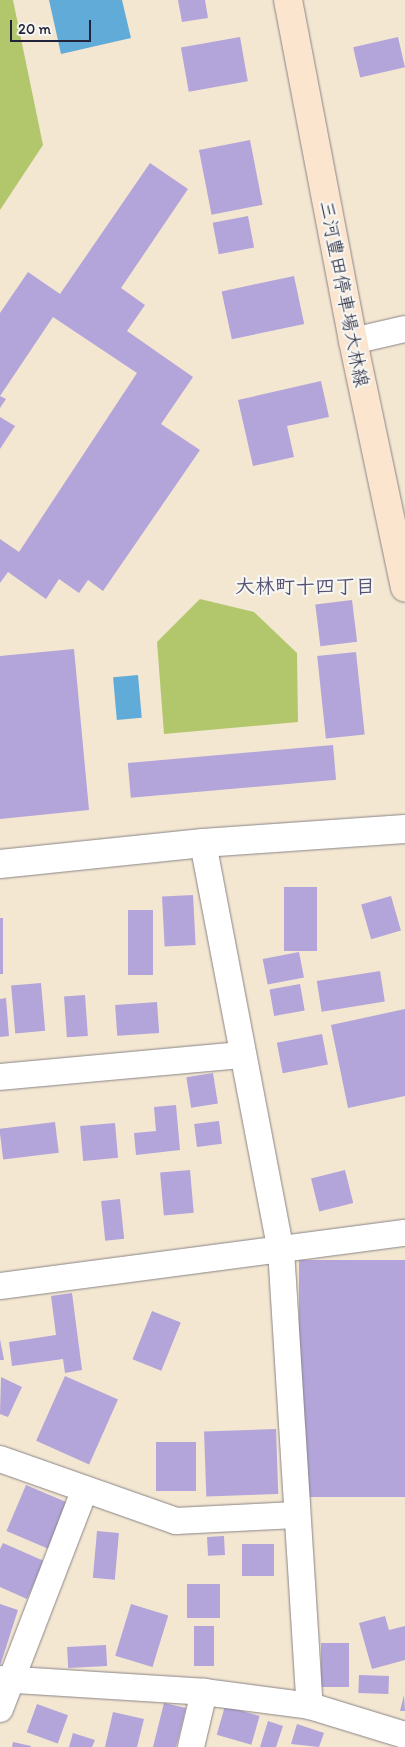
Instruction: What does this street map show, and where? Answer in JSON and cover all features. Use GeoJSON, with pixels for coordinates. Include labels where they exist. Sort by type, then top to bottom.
{"type":"FeatureCollection","features":[{"type":"Feature","properties":{"kind":"main road","name":"三河豊田停車場大林線"},"geometry":{"type":"LineString","coordinates":[[288,0],[352,341],[405,588]]}},
{"type":"Feature","properties":{"kind":"street"},"geometry":{"type":"LineString","coordinates":[[352,341],[405,329]]}},
{"type":"Feature","properties":{"kind":"street"},"geometry":{"type":"LineString","coordinates":[[0,864],[203,843],[405,829]]}},
{"type":"Feature","properties":{"kind":"street"},"geometry":{"type":"LineString","coordinates":[[203,843],[242,1055],[281,1250],[296,1515],[310,1706]]}},
{"type":"Feature","properties":{"kind":"street"},"geometry":{"type":"LineString","coordinates":[[0,1077],[242,1055]]}},
{"type":"Feature","properties":{"kind":"street"},"geometry":{"type":"LineString","coordinates":[[0,1286],[405,1233]]}},
{"type":"Feature","properties":{"kind":"street"},"geometry":{"type":"LineString","coordinates":[[0,1460],[84,1491],[176,1521],[296,1515]]}},
{"type":"Feature","properties":{"kind":"street"},"geometry":{"type":"LineString","coordinates":[[0,1709],[4,1680],[84,1491]]}},
{"type":"Feature","properties":{"kind":"street"},"geometry":{"type":"LineString","coordinates":[[4,1680],[204,1692],[310,1706],[405,1735]]}},
{"type":"Feature","properties":{"kind":"street"},"geometry":{"type":"LineString","coordinates":[[191,1747],[204,1692]]}},
{"type":"Feature","properties":{"kind":"green space"},"geometry":{"type":"Polygon","coordinates":[[[0,0],[13,0],[43,145],[0,210],[0,0]]]}},
{"type":"Feature","properties":{"kind":"green space"},"geometry":{"type":"Polygon","coordinates":[[[200,599],[254,612],[297,653],[298,722],[164,734],[157,642],[200,599]]]}},
{"type":"Feature","properties":{"kind":"water"},"geometry":{"type":"Polygon","coordinates":[[[49,0],[122,0],[131,38],[61,54],[49,0]]]}},
{"type":"Feature","properties":{"kind":"water"},"geometry":{"type":"Polygon","coordinates":[[[138,675],[142,718],[117,720],[113,677],[138,675]]]}},
{"type":"Feature","properties":{"kind":"building"},"geometry":{"type":"Polygon","coordinates":[[[178,0],[205,0],[208,18],[182,22],[178,0]]]}},
{"type":"Feature","properties":{"kind":"building"},"geometry":{"type":"Polygon","coordinates":[[[240,37],[248,81],[189,92],[181,47],[240,37]]]}},
{"type":"Feature","properties":{"kind":"building"},"geometry":{"type":"Polygon","coordinates":[[[398,37],[405,67],[360,78],[353,47],[398,37]]]}},
{"type":"Feature","properties":{"kind":"building"},"geometry":{"type":"Polygon","coordinates":[[[250,140],[263,205],[212,215],[199,150],[250,140]]]}},
{"type":"Feature","properties":{"kind":"building"},"geometry":{"type":"Polygon","coordinates":[[[150,163],[188,189],[121,288],[145,305],[127,331],[193,377],[161,424],[200,450],[103,591],[88,580],[79,593],[59,579],[46,599],[8,572],[0,583],[0,539],[19,552],[137,373],[53,317],[0,396],[0,313],[28,272],[60,294],[150,163]]]}},
{"type":"Feature","properties":{"kind":"building"},"geometry":{"type":"Polygon","coordinates":[[[248,216],[254,247],[219,254],[213,223],[248,216]]]}},
{"type":"Feature","properties":{"kind":"building"},"geometry":{"type":"Polygon","coordinates":[[[294,276],[304,324],[232,339],[222,291],[294,276]]]}},
{"type":"Feature","properties":{"kind":"building"},"geometry":{"type":"Polygon","coordinates":[[[321,381],[329,417],[287,426],[294,457],[253,466],[238,400],[321,381]]]}},
{"type":"Feature","properties":{"kind":"building"},"geometry":{"type":"Polygon","coordinates":[[[0,396],[6,399],[0,408],[0,396]]]}},
{"type":"Feature","properties":{"kind":"building"},"geometry":{"type":"Polygon","coordinates":[[[0,417],[15,426],[0,449],[0,417]]]}},
{"type":"Feature","properties":{"kind":"building"},"geometry":{"type":"Polygon","coordinates":[[[352,600],[357,642],[320,646],[315,605],[352,600]]]}},
{"type":"Feature","properties":{"kind":"building"},"geometry":{"type":"Polygon","coordinates":[[[74,649],[89,810],[0,819],[0,656],[74,649]]]}},
{"type":"Feature","properties":{"kind":"building"},"geometry":{"type":"Polygon","coordinates":[[[356,652],[365,735],[326,739],[317,656],[356,652]]]}},
{"type":"Feature","properties":{"kind":"building"},"geometry":{"type":"Polygon","coordinates":[[[333,745],[336,780],[131,798],[128,763],[333,745]]]}},
{"type":"Feature","properties":{"kind":"building"},"geometry":{"type":"Polygon","coordinates":[[[284,887],[317,887],[317,951],[284,951],[284,887]]]}},
{"type":"Feature","properties":{"kind":"building"},"geometry":{"type":"Polygon","coordinates":[[[193,895],[196,945],[165,947],[162,897],[193,895]]]}},
{"type":"Feature","properties":{"kind":"building"},"geometry":{"type":"Polygon","coordinates":[[[391,896],[401,931],[371,939],[361,905],[391,896]]]}},
{"type":"Feature","properties":{"kind":"building"},"geometry":{"type":"Polygon","coordinates":[[[128,910],[153,910],[153,975],[128,975],[128,910]]]}},
{"type":"Feature","properties":{"kind":"building"},"geometry":{"type":"Polygon","coordinates":[[[0,918],[3,918],[3,974],[0,974],[0,918]]]}},
{"type":"Feature","properties":{"kind":"building"},"geometry":{"type":"Polygon","coordinates":[[[299,952],[304,978],[268,985],[263,959],[299,952]]]}},
{"type":"Feature","properties":{"kind":"building"},"geometry":{"type":"Polygon","coordinates":[[[380,971],[385,1002],[322,1012],[317,981],[380,971]]]}},
{"type":"Feature","properties":{"kind":"building"},"geometry":{"type":"Polygon","coordinates":[[[41,983],[45,1031],[15,1033],[11,986],[41,983]]]}},
{"type":"Feature","properties":{"kind":"building"},"geometry":{"type":"Polygon","coordinates":[[[300,984],[305,1011],[274,1016],[269,989],[300,984]]]}},
{"type":"Feature","properties":{"kind":"building"},"geometry":{"type":"Polygon","coordinates":[[[85,995],[88,1036],[67,1037],[64,996],[85,995]]]}},
{"type":"Feature","properties":{"kind":"building"},"geometry":{"type":"Polygon","coordinates":[[[6,998],[9,1036],[0,1037],[0,999],[6,998]]]}},
{"type":"Feature","properties":{"kind":"building"},"geometry":{"type":"Polygon","coordinates":[[[157,1002],[159,1033],[117,1036],[115,1005],[157,1002]]]}},
{"type":"Feature","properties":{"kind":"building"},"geometry":{"type":"Polygon","coordinates":[[[405,1009],[405,1096],[348,1108],[331,1025],[405,1009]]]}},
{"type":"Feature","properties":{"kind":"building"},"geometry":{"type":"Polygon","coordinates":[[[322,1034],[328,1064],[283,1073],[277,1043],[322,1034]]]}},
{"type":"Feature","properties":{"kind":"building"},"geometry":{"type":"Polygon","coordinates":[[[213,1073],[218,1104],[191,1108],[186,1077],[213,1073]]]}},
{"type":"Feature","properties":{"kind":"building"},"geometry":{"type":"Polygon","coordinates":[[[176,1105],[180,1150],[136,1155],[134,1133],[156,1131],[154,1107],[176,1105]]]}},
{"type":"Feature","properties":{"kind":"building"},"geometry":{"type":"Polygon","coordinates":[[[219,1121],[222,1144],[197,1147],[194,1124],[219,1121]]]}},
{"type":"Feature","properties":{"kind":"building"},"geometry":{"type":"Polygon","coordinates":[[[55,1122],[59,1153],[3,1160],[0,1129],[55,1122]]]}},
{"type":"Feature","properties":{"kind":"building"},"geometry":{"type":"Polygon","coordinates":[[[115,1123],[118,1158],[83,1161],[80,1126],[115,1123]]]}},
{"type":"Feature","properties":{"kind":"building"},"geometry":{"type":"Polygon","coordinates":[[[190,1170],[194,1213],[164,1215],[160,1173],[190,1170]]]}},
{"type":"Feature","properties":{"kind":"building"},"geometry":{"type":"Polygon","coordinates":[[[345,1170],[353,1203],[319,1211],[311,1178],[345,1170]]]}},
{"type":"Feature","properties":{"kind":"building"},"geometry":{"type":"Polygon","coordinates":[[[120,1199],[124,1239],[105,1241],[101,1201],[120,1199]]]}},
{"type":"Feature","properties":{"kind":"building"},"geometry":{"type":"Polygon","coordinates":[[[299,1260],[405,1260],[405,1497],[299,1497],[299,1260]]]}},
{"type":"Feature","properties":{"kind":"building"},"geometry":{"type":"Polygon","coordinates":[[[72,1293],[82,1370],[65,1373],[63,1359],[12,1366],[9,1342],[56,1335],[51,1296],[72,1293]]]}},
{"type":"Feature","properties":{"kind":"building"},"geometry":{"type":"Polygon","coordinates":[[[152,1311],[181,1323],[161,1371],[133,1359],[152,1311]]]}},
{"type":"Feature","properties":{"kind":"building"},"geometry":{"type":"Polygon","coordinates":[[[0,1339],[4,1360],[0,1360],[0,1339]]]}},
{"type":"Feature","properties":{"kind":"building"},"geometry":{"type":"Polygon","coordinates":[[[65,1376],[118,1400],[89,1464],[36,1441],[65,1376]]]}},
{"type":"Feature","properties":{"kind":"building"},"geometry":{"type":"Polygon","coordinates":[[[1,1377],[22,1387],[8,1417],[0,1414],[1,1377]]]}},
{"type":"Feature","properties":{"kind":"building"},"geometry":{"type":"Polygon","coordinates":[[[276,1429],[278,1494],[206,1496],[204,1432],[276,1429]]]}},
{"type":"Feature","properties":{"kind":"building"},"geometry":{"type":"Polygon","coordinates":[[[156,1442],[196,1442],[196,1491],[156,1491],[156,1442]]]}},
{"type":"Feature","properties":{"kind":"building"},"geometry":{"type":"Polygon","coordinates":[[[26,1485],[68,1503],[49,1549],[6,1531],[26,1485]]]}},
{"type":"Feature","properties":{"kind":"building"},"geometry":{"type":"Polygon","coordinates":[[[97,1531],[119,1533],[115,1580],[93,1578],[97,1531]]]}},
{"type":"Feature","properties":{"kind":"building"},"geometry":{"type":"Polygon","coordinates":[[[224,1536],[225,1555],[208,1556],[207,1537],[224,1536]]]}},
{"type":"Feature","properties":{"kind":"building"},"geometry":{"type":"Polygon","coordinates":[[[3,1543],[44,1561],[27,1599],[0,1587],[0,1549],[3,1543]]]}},
{"type":"Feature","properties":{"kind":"building"},"geometry":{"type":"Polygon","coordinates":[[[242,1544],[274,1544],[274,1576],[242,1576],[242,1544]]]}},
{"type":"Feature","properties":{"kind":"building"},"geometry":{"type":"Polygon","coordinates":[[[187,1584],[220,1584],[220,1618],[187,1618],[187,1584]]]}},
{"type":"Feature","properties":{"kind":"building"},"geometry":{"type":"Polygon","coordinates":[[[0,1604],[18,1610],[0,1666],[0,1604]]]}},
{"type":"Feature","properties":{"kind":"building"},"geometry":{"type":"Polygon","coordinates":[[[131,1604],[168,1615],[153,1667],[115,1656],[131,1604]]]}},
{"type":"Feature","properties":{"kind":"building"},"geometry":{"type":"Polygon","coordinates":[[[385,1616],[389,1630],[405,1626],[405,1660],[372,1669],[359,1623],[385,1616]]]}},
{"type":"Feature","properties":{"kind":"building"},"geometry":{"type":"Polygon","coordinates":[[[194,1626],[214,1626],[214,1666],[194,1666],[194,1626]]]}},
{"type":"Feature","properties":{"kind":"building"},"geometry":{"type":"Polygon","coordinates":[[[321,1643],[349,1643],[349,1687],[321,1687],[321,1643]]]}},
{"type":"Feature","properties":{"kind":"building"},"geometry":{"type":"Polygon","coordinates":[[[106,1645],[107,1666],[68,1668],[67,1647],[106,1645]]]}},
{"type":"Feature","properties":{"kind":"building"},"geometry":{"type":"Polygon","coordinates":[[[359,1675],[389,1676],[388,1694],[358,1693],[359,1675]]]}},
{"type":"Feature","properties":{"kind":"building"},"geometry":{"type":"Polygon","coordinates":[[[404,1695],[405,1711],[400,1711],[404,1695]]]}},
{"type":"Feature","properties":{"kind":"building"},"geometry":{"type":"Polygon","coordinates":[[[164,1703],[186,1708],[176,1747],[153,1747],[164,1703]]]}},
{"type":"Feature","properties":{"kind":"building"},"geometry":{"type":"Polygon","coordinates":[[[37,1704],[68,1715],[58,1743],[27,1732],[37,1704]]]}},
{"type":"Feature","properties":{"kind":"building"},"geometry":{"type":"Polygon","coordinates":[[[225,1706],[260,1716],[251,1745],[217,1735],[225,1706]]]}},
{"type":"Feature","properties":{"kind":"building"},"geometry":{"type":"Polygon","coordinates":[[[113,1712],[144,1719],[137,1747],[105,1747],[113,1712]]]}},
{"type":"Feature","properties":{"kind":"building"},"geometry":{"type":"Polygon","coordinates":[[[268,1721],[283,1726],[276,1747],[260,1747],[268,1721]]]}},
{"type":"Feature","properties":{"kind":"building"},"geometry":{"type":"Polygon","coordinates":[[[297,1724],[324,1733],[319,1747],[291,1744],[297,1724]]]}},
{"type":"Feature","properties":{"kind":"building"},"geometry":{"type":"Polygon","coordinates":[[[73,1733],[95,1740],[92,1747],[69,1747],[73,1733]]]}},
{"type":"Feature","properties":{"kind":"building"},"geometry":{"type":"Polygon","coordinates":[[[13,1742],[31,1746],[31,1747],[12,1747],[13,1742]]]}},
{"type":"Feature","properties":{"kind":"district","name":"大林町十四丁目"},"geometry":{"type":"Point","coordinates":[305,586]}}]}
